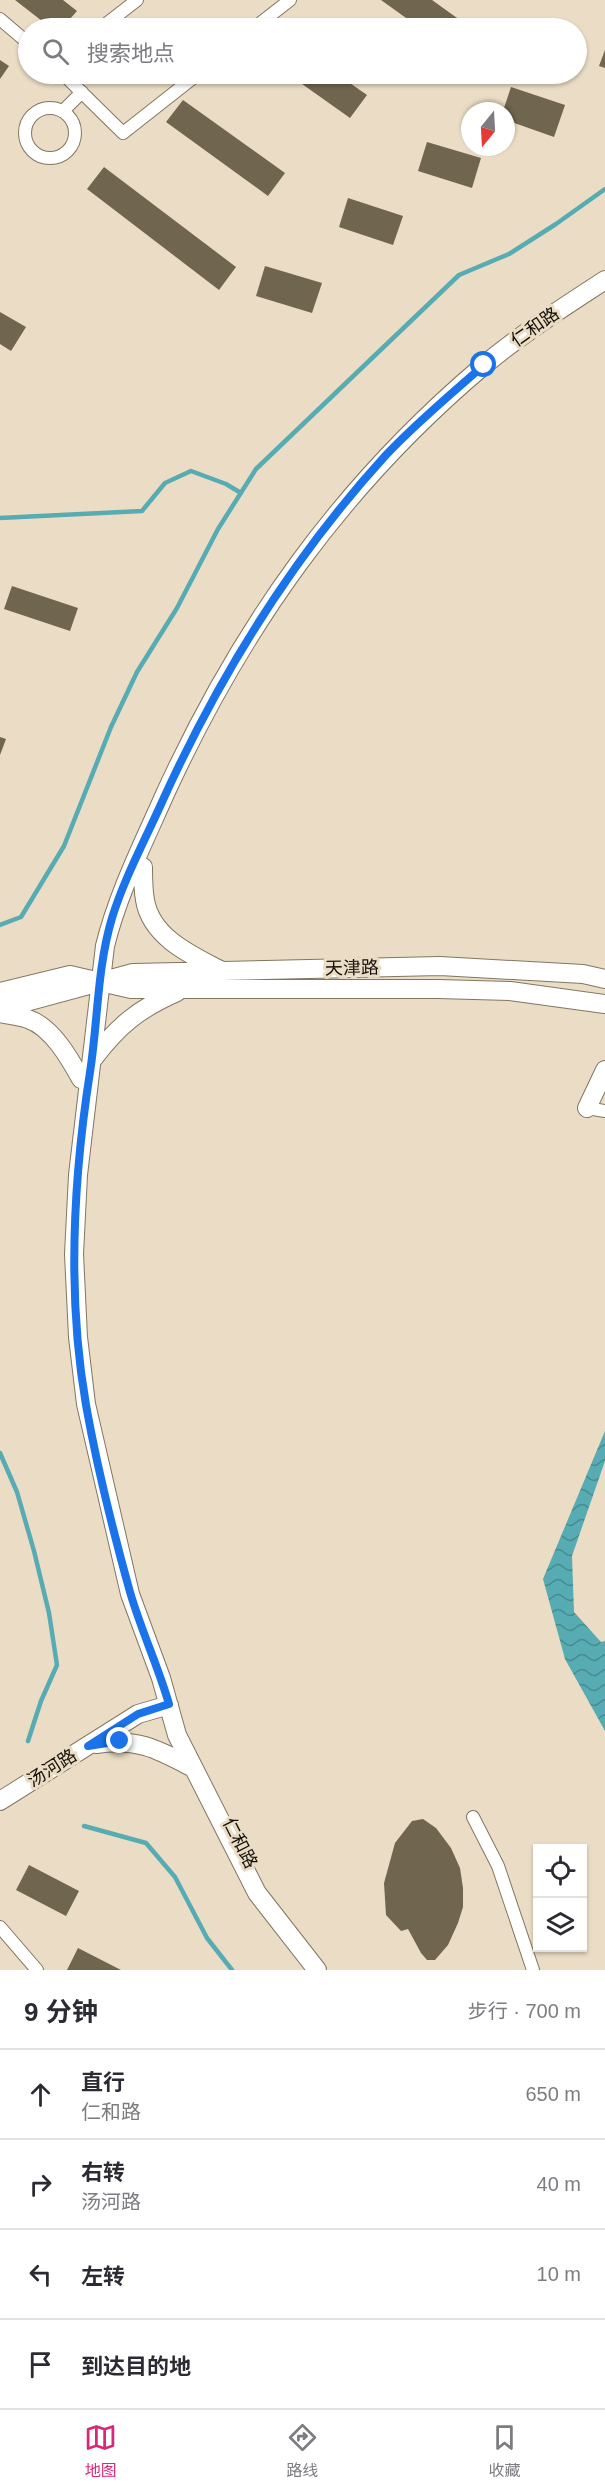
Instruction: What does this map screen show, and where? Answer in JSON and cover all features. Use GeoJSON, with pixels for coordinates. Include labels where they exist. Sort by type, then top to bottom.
{"type":"FeatureCollection","features":[{"type":"Feature","properties":{"kind":"street"},"geometry":{"type":"LineString","coordinates":[[114,18],[137,0]]}},
{"type":"Feature","properties":{"kind":"street"},"geometry":{"type":"LineString","coordinates":[[267,18],[290,0]]}},
{"type":"Feature","properties":{"kind":"street"},"geometry":{"type":"LineString","coordinates":[[0,19],[18,34]]}},
{"type":"Feature","properties":{"kind":"street"},"geometry":{"type":"LineString","coordinates":[[74,84],[123,133],[185,84]]}},
{"type":"Feature","properties":{"kind":"street"},"geometry":{"type":"LineString","coordinates":[[63,111],[82,92]]}},
{"type":"Feature","properties":{"kind":"street"},"geometry":{"type":"LineString","coordinates":[[43,108],[63,111],[71,119],[75,129],[72,146],[61,156],[40,157],[27,144],[25,126],[29,118],[43,108]]}},
{"type":"Feature","properties":{"kind":"street","name":"仁和路"},"geometry":{"type":"LineString","coordinates":[[317,1970],[257,1893],[177,1735],[169,1704],[130,1594],[101,1473],[83,1380],[78,1337],[74,1254],[78,1174],[105,945],[113,915],[182,758],[239,650],[288,575],[374,469],[433,410],[484,365],[540,323],[605,280]]}},
{"type":"Feature","properties":{"kind":"street","name":"仁和路"},"geometry":{"type":"LineString","coordinates":[[329,1970],[264,1889],[185,1732],[145,1663],[123,1596],[78,1405],[70,1337],[66,1254],[70,1174],[87,1023],[120,918],[189,762],[246,654],[295,580],[350,508],[394,458],[489,371],[545,329],[605,290]]}},
{"type":"Feature","properties":{"kind":"street"},"geometry":{"type":"LineString","coordinates":[[143,867],[145,902],[158,929],[181,949],[222,971]]}},
{"type":"Feature","properties":{"kind":"street","name":"天津路"},"geometry":{"type":"LineString","coordinates":[[0,1011],[133,972],[440,966],[583,974],[605,979]]}},
{"type":"Feature","properties":{"kind":"street","name":"天津路"},"geometry":{"type":"LineString","coordinates":[[0,992],[70,975],[131,989],[486,990],[605,1004]]}},
{"type":"Feature","properties":{"kind":"street"},"geometry":{"type":"LineString","coordinates":[[93,1059],[123,1023],[158,1000],[184,989]]}},
{"type":"Feature","properties":{"kind":"street"},"geometry":{"type":"LineString","coordinates":[[0,1011],[30,1019],[54,1038],[81,1079]]}},
{"type":"Feature","properties":{"kind":"street"},"geometry":{"type":"LineString","coordinates":[[596,1110],[605,1070]]}},
{"type":"Feature","properties":{"kind":"street","name":"汤河路"},"geometry":{"type":"LineString","coordinates":[[0,1801],[138,1714],[169,1704]]}},
{"type":"Feature","properties":{"kind":"street"},"geometry":{"type":"LineString","coordinates":[[88,1746],[120,1741],[156,1748],[193,1768]]}},
{"type":"Feature","properties":{"kind":"street"},"geometry":{"type":"LineString","coordinates":[[472,1818],[498,1866],[533,1970]]}},
{"type":"Feature","properties":{"kind":"street"},"geometry":{"type":"LineString","coordinates":[[0,1927],[37,1970]]}},
{"type":"Feature","properties":{"kind":"water"},"geometry":{"type":"Polygon","coordinates":[[[605,1431],[605,1461],[572,1556],[574,1612],[601,1642],[605,1641],[605,1731],[565,1659],[543,1579],[605,1431]]]}},
{"type":"Feature","properties":{"kind":"building"},"geometry":{"type":"Polygon","coordinates":[[[15,0],[63,0],[77,11],[71,18],[38,18],[15,0]]]}},
{"type":"Feature","properties":{"kind":"building"},"geometry":{"type":"Polygon","coordinates":[[[381,0],[432,0],[457,18],[406,18],[381,0]]]}},
{"type":"Feature","properties":{"kind":"building"},"geometry":{"type":"Polygon","coordinates":[[[605,50],[605,68],[599,66],[605,50]]]}},
{"type":"Feature","properties":{"kind":"building"},"geometry":{"type":"Polygon","coordinates":[[[0,60],[9,66],[0,79],[0,60]]]}},
{"type":"Feature","properties":{"kind":"building"},"geometry":{"type":"Polygon","coordinates":[[[302,84],[351,84],[367,95],[350,118],[302,84]]]}},
{"type":"Feature","properties":{"kind":"building"},"geometry":{"type":"Polygon","coordinates":[[[511,87],[565,105],[554,137],[515,123],[515,102],[506,102],[511,87]]]}},
{"type":"Feature","properties":{"kind":"building"},"geometry":{"type":"Polygon","coordinates":[[[183,100],[285,173],[268,196],[166,122],[183,100]]]}},
{"type":"Feature","properties":{"kind":"building"},"geometry":{"type":"Polygon","coordinates":[[[427,142],[461,152],[461,156],[481,158],[472,188],[418,171],[427,142]]]}},
{"type":"Feature","properties":{"kind":"building"},"geometry":{"type":"Polygon","coordinates":[[[104,167],[236,267],[219,290],[87,189],[104,167]]]}},
{"type":"Feature","properties":{"kind":"building"},"geometry":{"type":"Polygon","coordinates":[[[348,198],[403,216],[393,245],[339,227],[348,198]]]}},
{"type":"Feature","properties":{"kind":"building"},"geometry":{"type":"Polygon","coordinates":[[[265,266],[322,283],[312,313],[256,296],[265,266]]]}},
{"type":"Feature","properties":{"kind":"building"},"geometry":{"type":"Polygon","coordinates":[[[0,312],[26,327],[11,351],[0,344],[0,312]]]}},
{"type":"Feature","properties":{"kind":"building"},"geometry":{"type":"Polygon","coordinates":[[[12,586],[78,608],[70,631],[4,609],[12,586]]]}},
{"type":"Feature","properties":{"kind":"building"},"geometry":{"type":"Polygon","coordinates":[[[0,737],[6,739],[0,755],[0,737]]]}},
{"type":"Feature","properties":{"kind":"building"},"geometry":{"type":"Polygon","coordinates":[[[423,1819],[436,1828],[451,1848],[460,1868],[463,1888],[463,1907],[458,1923],[448,1945],[435,1960],[427,1960],[408,1929],[401,1931],[386,1915],[384,1883],[395,1843],[412,1821],[423,1819]]]}},
{"type":"Feature","properties":{"kind":"building"},"geometry":{"type":"Polygon","coordinates":[[[29,1865],[79,1891],[66,1916],[16,1890],[29,1865]]]}},
{"type":"Feature","properties":{"kind":"building"},"geometry":{"type":"Polygon","coordinates":[[[78,1948],[121,1970],[67,1970],[78,1948]]]}},
{"type":"Feature","properties":{"kind":"waterway"},"geometry":{"type":"LineString","coordinates":[[0,925],[21,917],[64,846],[111,727],[137,672],[177,608],[218,529],[256,469],[459,275],[509,254],[605,189]]}},
{"type":"Feature","properties":{"kind":"waterway"},"geometry":{"type":"LineString","coordinates":[[0,518],[142,511],[165,483],[191,471],[226,484],[241,493]]}},
{"type":"Feature","properties":{"kind":"waterway"},"geometry":{"type":"LineString","coordinates":[[0,1453],[17,1492],[34,1551],[49,1613],[57,1665],[41,1701],[28,1741]]}},
{"type":"Feature","properties":{"kind":"waterway"},"geometry":{"type":"LineString","coordinates":[[84,1826],[146,1843],[175,1877],[207,1938],[232,1970]]}},
{"type":"Feature","properties":{"kind":"route"},"geometry":{"type":"LineString","coordinates":[[120,1741],[88,1746],[138,1714],[169,1704],[130,1594],[86,1404],[78,1337],[74,1254],[78,1174],[105,945],[113,915],[182,758],[239,650],[288,575],[345,502],[388,453],[484,365]]}}]}
